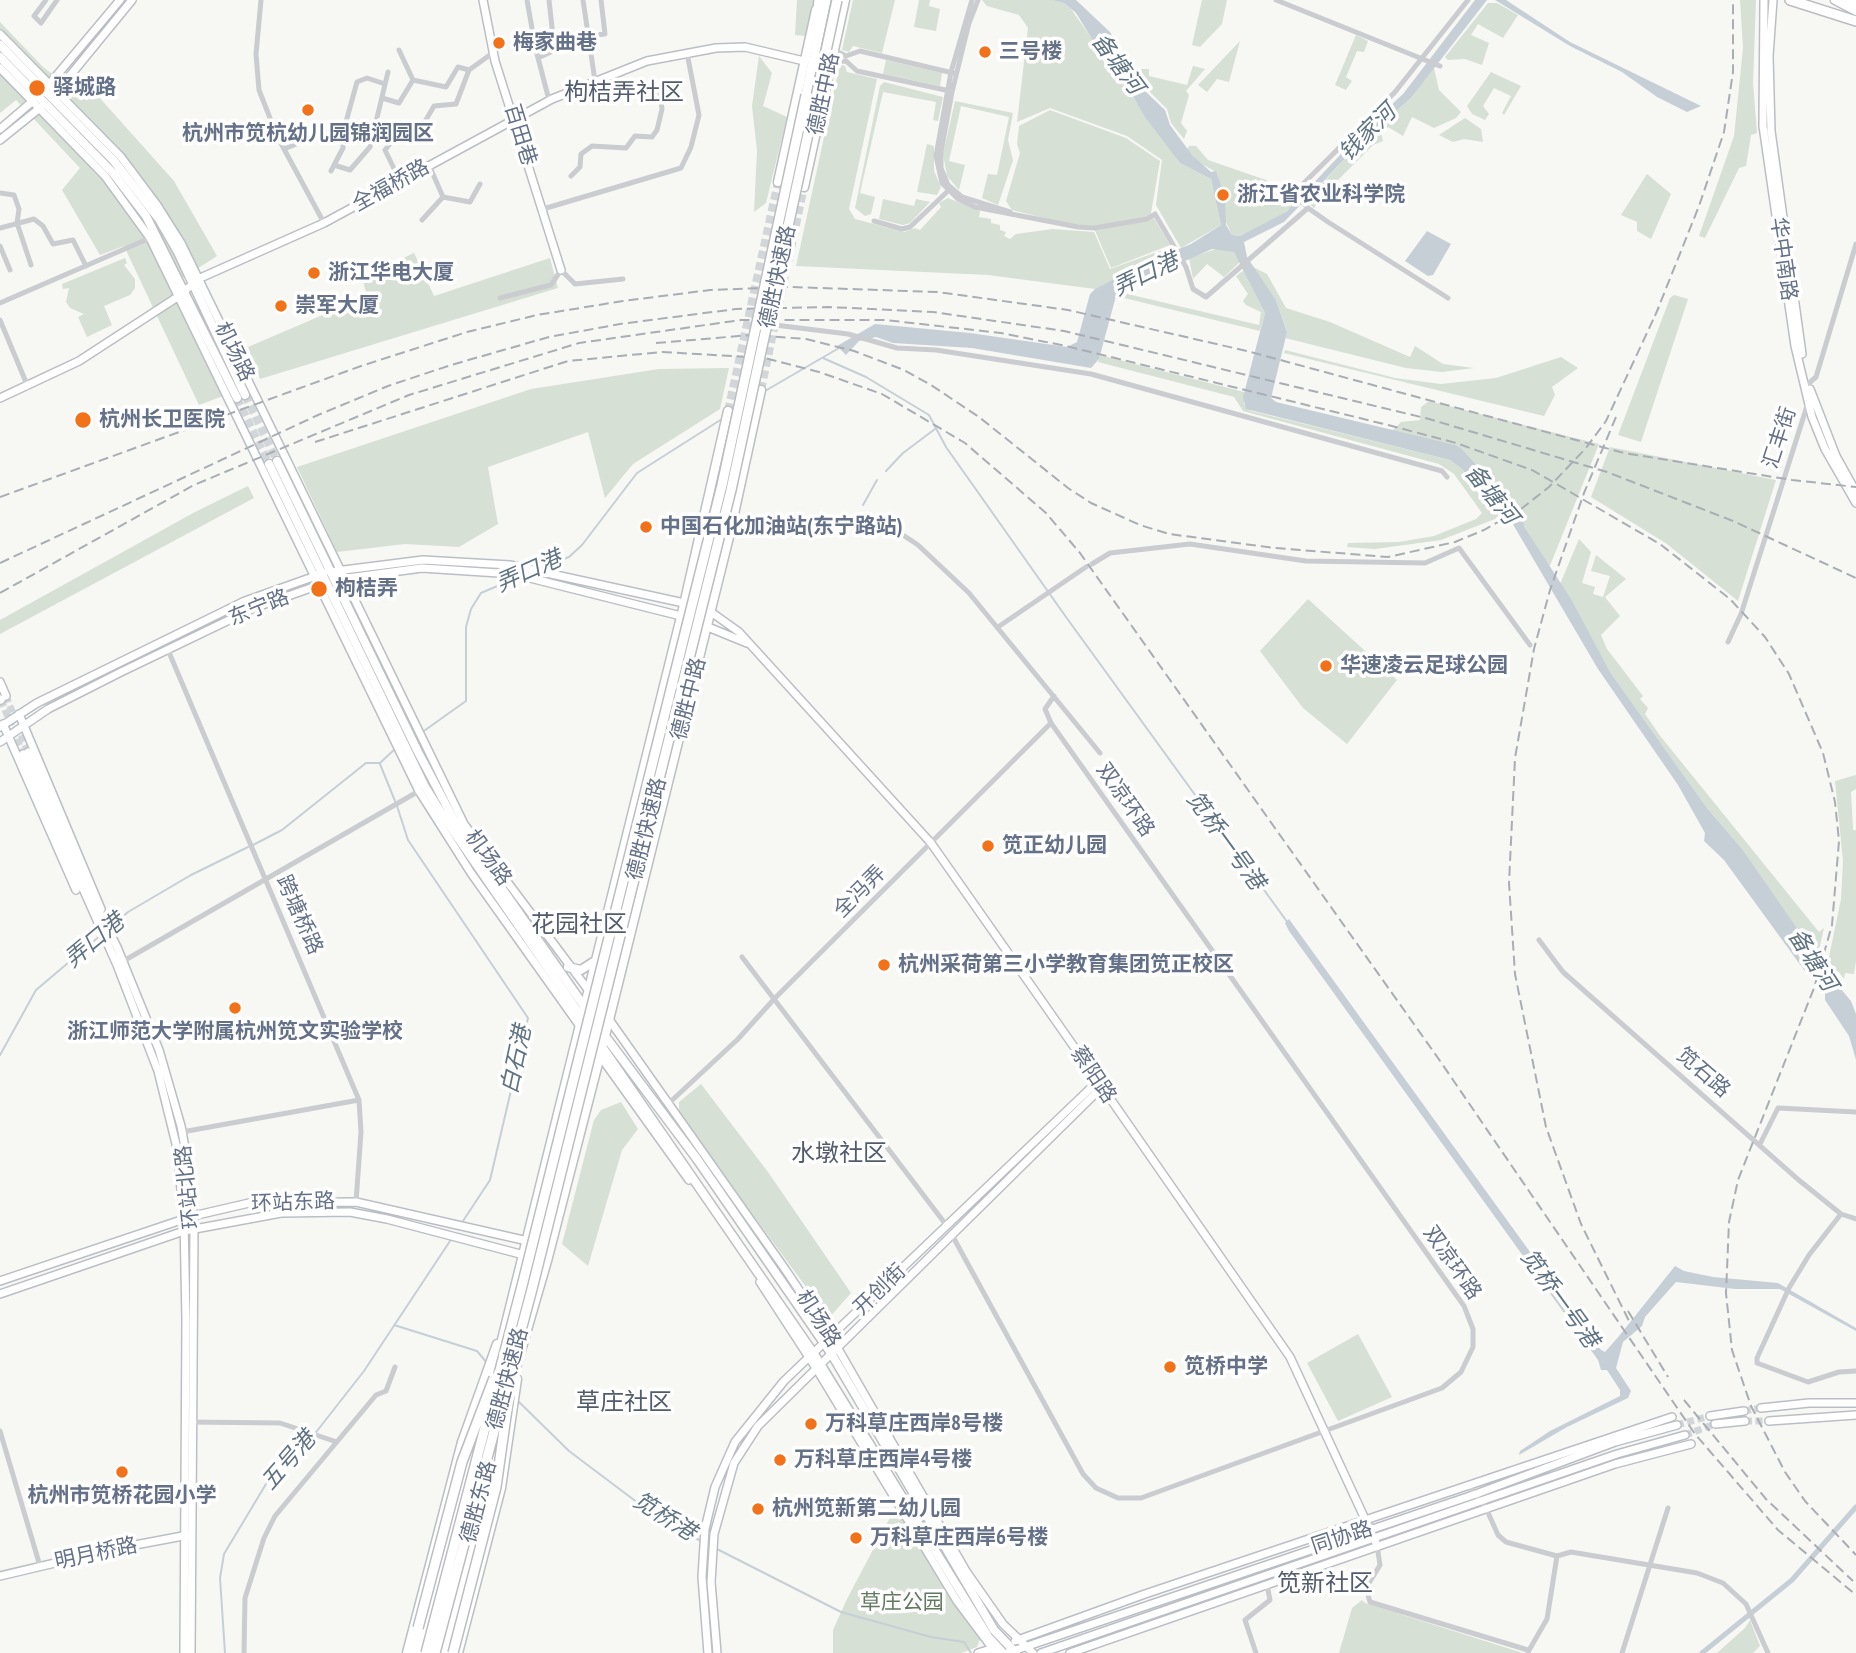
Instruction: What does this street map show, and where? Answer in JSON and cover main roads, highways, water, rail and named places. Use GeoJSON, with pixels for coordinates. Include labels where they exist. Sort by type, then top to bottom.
{"type":"FeatureCollection","features":[{"type":"Feature","properties":{"kind":"highway"},"geometry":{"type":"LineString","coordinates":[[806,95],[819,0]]}},
{"type":"Feature","properties":{"kind":"highway","name":"德胜快速路"},"geometry":{"type":"LineString","coordinates":[[426,1653],[723,485],[826,0]]}},
{"type":"Feature","properties":{"kind":"highway","name":"德胜快速路"},"geometry":{"type":"LineString","coordinates":[[440,1653],[503,1354],[732,490],[837,0]]}},
{"type":"Feature","properties":{"kind":"highway"},"geometry":{"type":"LineString","coordinates":[[1790,0],[1856,21]]}},
{"type":"Feature","properties":{"kind":"highway"},"geometry":{"type":"LineString","coordinates":[[1847,0],[1856,4]]}},
{"type":"Feature","properties":{"kind":"highway"},"geometry":{"type":"LineString","coordinates":[[411,1653],[462,1462],[503,1354]]}},
{"type":"Feature","properties":{"kind":"highway"},"geometry":{"type":"LineString","coordinates":[[456,1653],[496,1487],[503,1354]]}},
{"type":"Feature","properties":{"kind":"highway"},"geometry":{"type":"LineString","coordinates":[[411,1653],[478,1436]]}},
{"type":"Feature","properties":{"kind":"highway"},"geometry":{"type":"LineString","coordinates":[[440,1653],[486,1493],[495,1441]]}},
{"type":"Feature","properties":{"kind":"main road"},"geometry":{"type":"LineString","coordinates":[[0,140],[48,101],[132,0]]}},
{"type":"Feature","properties":{"kind":"main road","name":"百田巷"},"geometry":{"type":"LineString","coordinates":[[483,0],[494,52],[561,270]]}},
{"type":"Feature","properties":{"kind":"main road","name":"德胜中路"},"geometry":{"type":"LineString","coordinates":[[778,182],[819,0]]}},
{"type":"Feature","properties":{"kind":"main road","name":"德胜中路"},"geometry":{"type":"LineString","coordinates":[[804,187],[845,0]]}},
{"type":"Feature","properties":{"kind":"main road"},"geometry":{"type":"LineString","coordinates":[[1835,0],[1856,11]]}},
{"type":"Feature","properties":{"kind":"main road"},"geometry":{"type":"LineString","coordinates":[[0,129],[41,93],[118,1]]}},
{"type":"Feature","properties":{"kind":"main road","name":"华中南路"},"geometry":{"type":"LineString","coordinates":[[1763,1],[1763,127],[1795,346],[1808,401],[1825,449],[1856,503]]}},
{"type":"Feature","properties":{"kind":"main road","name":"华中南路"},"geometry":{"type":"LineString","coordinates":[[1772,2],[1769,56],[1772,131],[1797,325],[1808,384],[1822,424],[1856,492]]}},
{"type":"Feature","properties":{"kind":"main road","name":"机场路"},"geometry":{"type":"LineString","coordinates":[[0,34],[150,238],[241,397],[196,281]]}},
{"type":"Feature","properties":{"kind":"main road","name":"机场路"},"geometry":{"type":"LineString","coordinates":[[0,45],[130,194],[158,234],[182,293],[331,582],[380,666],[414,755],[415,793],[601,1053],[727,1222],[1004,1650]]}},
{"type":"Feature","properties":{"kind":"main road","name":"全福桥路"},"geometry":{"type":"LineString","coordinates":[[0,398],[79,361],[196,281],[324,223],[515,116],[549,100],[647,61],[716,48],[745,47],[804,61]]}},
{"type":"Feature","properties":{"kind":"main road","name":"机场路"},"geometry":{"type":"LineString","coordinates":[[0,57],[41,93]]}},
{"type":"Feature","properties":{"kind":"main road","name":"机场路"},"geometry":{"type":"LineString","coordinates":[[0,68],[41,93]]}},
{"type":"Feature","properties":{"kind":"main road","name":"机场路"},"geometry":{"type":"LineString","coordinates":[[48,101],[128,177],[159,219],[196,281],[326,572]]}},
{"type":"Feature","properties":{"kind":"main road","name":"德胜中路"},"geometry":{"type":"LineString","coordinates":[[601,1053],[707,626],[760,394]]}},
{"type":"Feature","properties":{"kind":"main road","name":"德胜中路"},"geometry":{"type":"LineString","coordinates":[[580,1021],[728,415]]}},
{"type":"Feature","properties":{"kind":"main road","name":"机场路"},"geometry":{"type":"LineString","coordinates":[[273,463],[445,819],[504,914]]}},
{"type":"Feature","properties":{"kind":"main road","name":"东宁路"},"geometry":{"type":"LineString","coordinates":[[2,726],[19,714],[245,601],[326,572],[423,560],[510,565],[684,603],[710,612]]}},
{"type":"Feature","properties":{"kind":"main road","name":"东宁路"},"geometry":{"type":"LineString","coordinates":[[0,742],[48,709],[254,608],[331,582],[422,569],[499,572],[555,582],[681,616],[751,645]]}},
{"type":"Feature","properties":{"kind":"main road","name":"蔡阳路"},"geometry":{"type":"LineString","coordinates":[[710,612],[725,620],[751,645],[931,843],[1290,1357],[1376,1542]]}},
{"type":"Feature","properties":{"kind":"main road"},"geometry":{"type":"LineString","coordinates":[[0,682],[2,698]]}},
{"type":"Feature","properties":{"kind":"main road"},"geometry":{"type":"LineString","coordinates":[[19,714],[99,902],[101,923]]}},
{"type":"Feature","properties":{"kind":"main road"},"geometry":{"type":"LineString","coordinates":[[2,726],[88,916],[101,923]]}},
{"type":"Feature","properties":{"kind":"main road","name":"环站北路"},"geometry":{"type":"LineString","coordinates":[[25,753],[101,923],[110,953],[120,963],[159,1050],[182,1132],[194,1228],[188,1422]]}},
{"type":"Feature","properties":{"kind":"main road","name":"机场路"},"geometry":{"type":"LineString","coordinates":[[414,755],[432,771],[478,846],[589,991],[827,1340]]}},
{"type":"Feature","properties":{"kind":"main road","name":"机场路"},"geometry":{"type":"LineString","coordinates":[[432,771],[479,860],[834,1350],[966,1571],[1018,1640],[1033,1653]]}},
{"type":"Feature","properties":{"kind":"main road","name":"环站北路"},"geometry":{"type":"LineString","coordinates":[[101,923],[117,947],[170,1112],[177,1148],[184,1220],[191,1653]]}},
{"type":"Feature","properties":{"kind":"main road"},"geometry":{"type":"LineString","coordinates":[[542,931],[543,946]]}},
{"type":"Feature","properties":{"kind":"main road"},"geometry":{"type":"LineString","coordinates":[[568,967],[575,970],[588,968],[597,958]]}},
{"type":"Feature","properties":{"kind":"main road","name":"德胜东路"},"geometry":{"type":"LineString","coordinates":[[420,1653],[491,1384],[503,1354],[507,1319],[525,1241],[580,1021]]}},
{"type":"Feature","properties":{"kind":"main road","name":"德胜东路"},"geometry":{"type":"LineString","coordinates":[[456,1653],[501,1488],[509,1405],[515,1379],[601,1053]]}},
{"type":"Feature","properties":{"kind":"main road","name":"开创街"},"geometry":{"type":"LineString","coordinates":[[708,1653],[703,1549],[705,1529],[715,1487],[736,1442],[755,1414],[827,1340],[1100,1084]]}},
{"type":"Feature","properties":{"kind":"main road","name":"开创街"},"geometry":{"type":"LineString","coordinates":[[717,1653],[711,1555],[714,1534],[734,1463],[758,1426],[952,1235],[1100,1084]]}},
{"type":"Feature","properties":{"kind":"main road","name":"环站东路"},"geometry":{"type":"LineString","coordinates":[[0,1281],[193,1216],[249,1203],[356,1202],[551,1246]]}},
{"type":"Feature","properties":{"kind":"main road","name":"环站东路"},"geometry":{"type":"LineString","coordinates":[[0,1294],[194,1228],[281,1213],[350,1212],[430,1228],[547,1261]]}},
{"type":"Feature","properties":{"kind":"main road","name":"机场路"},"geometry":{"type":"LineString","coordinates":[[834,1350],[1004,1650]]}},
{"type":"Feature","properties":{"kind":"main road","name":"德胜东路"},"geometry":{"type":"LineString","coordinates":[[411,1653],[462,1442],[485,1375],[503,1354]]}},
{"type":"Feature","properties":{"kind":"main road"},"geometry":{"type":"LineString","coordinates":[[1761,1408],[1809,1403],[1856,1403]]}},
{"type":"Feature","properties":{"kind":"main road","name":"德胜东路"},"geometry":{"type":"LineString","coordinates":[[440,1653],[495,1441],[509,1405]]}},
{"type":"Feature","properties":{"kind":"main road"},"geometry":{"type":"LineString","coordinates":[[1710,1416],[1744,1411]]}},
{"type":"Feature","properties":{"kind":"main road"},"geometry":{"type":"LineString","coordinates":[[1769,1421],[1856,1415]]}},
{"type":"Feature","properties":{"kind":"main road"},"geometry":{"type":"LineString","coordinates":[[979,1652],[1004,1650],[1018,1640],[1672,1417]]}},
{"type":"Feature","properties":{"kind":"main road"},"geometry":{"type":"LineString","coordinates":[[1716,1424],[1745,1421]]}},
{"type":"Feature","properties":{"kind":"main road","name":"同协路"},"geometry":{"type":"LineString","coordinates":[[1004,1650],[1025,1647],[1476,1494],[1528,1472],[1677,1425]]}},
{"type":"Feature","properties":{"kind":"main road","name":"同协路"},"geometry":{"type":"LineString","coordinates":[[1041,1653],[1484,1505],[1617,1454],[1685,1435]]}},
{"type":"Feature","properties":{"kind":"main road"},"geometry":{"type":"LineString","coordinates":[[1484,1505],[1615,1464],[1691,1444]]}},
{"type":"Feature","properties":{"kind":"main road"},"geometry":{"type":"LineString","coordinates":[[1504,1473],[1528,1472]]}},
{"type":"Feature","properties":{"kind":"main road","name":"环站北路"},"geometry":{"type":"LineString","coordinates":[[184,1653],[188,1535]]}},
{"type":"Feature","properties":{"kind":"main road","name":"明月桥路"},"geometry":{"type":"LineString","coordinates":[[0,1576],[188,1535]]}},
{"type":"Feature","properties":{"kind":"main road"},"geometry":{"type":"LineString","coordinates":[[1070,1653],[1267,1585],[1376,1542]]}},
{"type":"Feature","properties":{"kind":"water"},"geometry":{"type":"Polygon","coordinates":[[[1052,0],[1076,0],[1110,32],[1127,64],[1146,92],[1165,110],[1170,125],[1192,155],[1211,172],[1216,171],[1225,196],[1226,225],[1232,235],[1240,236],[1286,212],[1359,135],[1403,94],[1475,0],[1487,0],[1411,98],[1362,141],[1284,222],[1244,242],[1247,257],[1276,300],[1287,332],[1271,398],[1276,402],[1455,445],[1462,449],[1521,514],[1525,528],[1571,599],[1610,672],[1707,808],[1743,850],[1829,975],[1851,1001],[1856,1014],[1856,1060],[1849,1036],[1825,1000],[1825,990],[1814,975],[1804,970],[1724,860],[1704,841],[1705,833],[1678,785],[1598,669],[1511,521],[1482,500],[1463,470],[1450,460],[1246,409],[1243,397],[1265,313],[1234,252],[1212,249],[1122,289],[1116,296],[1099,359],[1091,368],[972,348],[893,343],[876,337],[859,341],[846,355],[837,346],[875,324],[970,333],[1067,347],[1077,342],[1090,294],[1095,289],[1147,262],[1191,244],[1221,225],[1211,179],[1180,163],[1145,117],[1122,77],[1108,65],[1076,13],[1064,3],[1052,0]]]}},
{"type":"Feature","properties":{"kind":"water"},"geometry":{"type":"Polygon","coordinates":[[[1495,0],[1506,0],[1570,42],[1701,106],[1687,112],[1657,97],[1622,72],[1570,46],[1495,0]]]}},
{"type":"Feature","properties":{"kind":"water"},"geometry":{"type":"Polygon","coordinates":[[[1427,231],[1451,244],[1433,275],[1428,276],[1405,261],[1427,231]]]}},
{"type":"Feature","properties":{"kind":"water"},"geometry":{"type":"Polygon","coordinates":[[[1289,919],[1601,1350],[1605,1352],[1675,1266],[1684,1271],[1713,1277],[1778,1283],[1856,1328],[1856,1331],[1780,1289],[1735,1289],[1676,1282],[1645,1317],[1642,1326],[1623,1342],[1616,1368],[1631,1391],[1628,1398],[1567,1427],[1519,1455],[1520,1451],[1550,1431],[1620,1396],[1620,1390],[1607,1370],[1601,1370],[1598,1360],[1289,931],[1285,923],[1289,919]]]}},
{"type":"Feature","properties":{"kind":"waterway","name":"弄口港"},"geometry":{"type":"LineString","coordinates":[[765,391],[839,348]]}},
{"type":"Feature","properties":{"kind":"waterway","name":"笕桥一号港"},"geometry":{"type":"LineString","coordinates":[[823,358],[866,377],[929,415],[946,447],[1066,617],[1288,923]]}},
{"type":"Feature","properties":{"kind":"waterway","name":"弄口港"},"geometry":{"type":"LineString","coordinates":[[541,568],[569,557],[582,545],[637,473],[722,419]]}},
{"type":"Feature","properties":{"kind":"waterway"},"geometry":{"type":"LineString","coordinates":[[886,471],[903,453],[935,429]]}},
{"type":"Feature","properties":{"kind":"waterway"},"geometry":{"type":"LineString","coordinates":[[863,505],[877,480]]}},
{"type":"Feature","properties":{"kind":"waterway","name":"弄口港"},"geometry":{"type":"LineString","coordinates":[[421,733],[466,701],[466,627],[471,609],[481,593],[516,578]]}},
{"type":"Feature","properties":{"kind":"waterway","name":"弄口港"},"geometry":{"type":"LineString","coordinates":[[253,845],[282,830],[366,763],[380,763],[396,748]]}},
{"type":"Feature","properties":{"kind":"waterway","name":"白石港"},"geometry":{"type":"LineString","coordinates":[[380,764],[395,801]]}},
{"type":"Feature","properties":{"kind":"waterway","name":"白石港"},"geometry":{"type":"LineString","coordinates":[[397,806],[408,840],[528,1018],[490,1180],[461,1224]]}},
{"type":"Feature","properties":{"kind":"waterway","name":"弄口港"},"geometry":{"type":"LineString","coordinates":[[111,927],[128,912],[191,875],[248,847]]}},
{"type":"Feature","properties":{"kind":"waterway","name":"弄口港"},"geometry":{"type":"LineString","coordinates":[[0,1055],[36,990],[101,935]]}},
{"type":"Feature","properties":{"kind":"waterway","name":"五号港"},"geometry":{"type":"LineString","coordinates":[[225,1653],[220,1578],[224,1554],[272,1474],[280,1465],[295,1459],[364,1371],[452,1238]]}},
{"type":"Feature","properties":{"kind":"waterway","name":"笕桥港"},"geometry":{"type":"LineString","coordinates":[[394,1325],[477,1351],[487,1363]]}},
{"type":"Feature","properties":{"kind":"waterway","name":"笕桥港"},"geometry":{"type":"LineString","coordinates":[[517,1400],[569,1451],[658,1518],[701,1541]]}},
{"type":"Feature","properties":{"kind":"waterway"},"geometry":{"type":"LineString","coordinates":[[1702,1653],[1792,1580],[1856,1507]]}},
{"type":"Feature","properties":{"kind":"waterway","name":"笕桥港"},"geometry":{"type":"LineString","coordinates":[[715,1548],[841,1612],[931,1637],[964,1642],[971,1653]]}},
{"type":"Feature","properties":{"kind":"tunnel"},"geometry":{"type":"LineString","coordinates":[[728,411],[778,182]]}},
{"type":"Feature","properties":{"kind":"tunnel"},"geometry":{"type":"LineString","coordinates":[[761,390],[804,187]]}},
{"type":"Feature","properties":{"kind":"tunnel"},"geometry":{"type":"LineString","coordinates":[[245,395],[277,461]]}},
{"type":"Feature","properties":{"kind":"tunnel"},"geometry":{"type":"LineString","coordinates":[[237,398],[269,464]]}},
{"type":"Feature","properties":{"kind":"tunnel"},"geometry":{"type":"LineString","coordinates":[[6,696],[28,752]]}},
{"type":"Feature","properties":{"kind":"tunnel"},"geometry":{"type":"LineString","coordinates":[[1,700],[23,754]]}},
{"type":"Feature","properties":{"kind":"tunnel"},"geometry":{"type":"LineString","coordinates":[[1744,1411],[1761,1408]]}},
{"type":"Feature","properties":{"kind":"tunnel"},"geometry":{"type":"LineString","coordinates":[[1677,1425],[1710,1416]]}},
{"type":"Feature","properties":{"kind":"tunnel"},"geometry":{"type":"LineString","coordinates":[[1745,1421],[1769,1421]]}},
{"type":"Feature","properties":{"kind":"tunnel"},"geometry":{"type":"LineString","coordinates":[[1685,1435],[1715,1424]]}},
{"type":"Feature","properties":{"kind":"railway"},"geometry":{"type":"LineString","coordinates":[[1655,316],[1699,206],[1724,132],[1733,72],[1733,0]]}},
{"type":"Feature","properties":{"kind":"railway"},"geometry":{"type":"LineString","coordinates":[[0,497],[361,366],[467,332],[537,315],[623,301],[710,290],[791,287],[938,292],[1068,310],[1247,351],[1624,453],[1792,480],[1856,487]]}},
{"type":"Feature","properties":{"kind":"railway"},"geometry":{"type":"LineString","coordinates":[[0,563],[318,415],[388,386],[451,365],[549,337],[620,324],[736,309],[829,307],[933,312],[1064,331],[1429,419],[1607,472],[1733,521],[1856,578]]}},
{"type":"Feature","properties":{"kind":"railway"},"geometry":{"type":"LineString","coordinates":[[656,343],[751,335],[806,339],[854,351],[904,370],[931,385],[979,417],[1068,488],[1091,503],[1140,525],[1169,534],[1275,548],[1388,557],[1455,542],[1484,530],[1521,509],[1549,487],[1586,448],[1606,421],[1659,307]]}},
{"type":"Feature","properties":{"kind":"railway"},"geometry":{"type":"LineString","coordinates":[[0,593],[194,485],[409,395],[579,343],[741,320],[885,320],[1001,333],[1066,346],[1388,425],[1456,443],[1532,470],[1660,544],[1730,599],[1765,637],[1789,674],[1823,753],[1835,802],[1839,841],[1832,925],[1814,988],[1738,1180],[1729,1222],[1726,1293],[1732,1350],[1751,1406],[1785,1472],[1805,1501],[1856,1555]]}},
{"type":"Feature","properties":{"kind":"railway"},"geometry":{"type":"LineString","coordinates":[[315,442],[568,361],[662,352],[765,358],[819,372],[882,394],[965,443],[1046,513],[1080,553],[1438,1058],[1695,1434],[1778,1530],[1856,1595]]}},
{"type":"Feature","properties":{"kind":"railway"},"geometry":{"type":"LineString","coordinates":[[1616,417],[1584,493],[1550,590],[1534,649],[1515,758],[1509,883],[1515,974],[1546,1127],[1581,1224],[1629,1321]]}},
{"type":"Feature","properties":{"kind":"railway"},"geometry":{"type":"LineString","coordinates":[[1628,1311],[1668,1377]]}},
{"type":"Feature","properties":{"kind":"railway"},"geometry":{"type":"LineString","coordinates":[[1684,1400],[1766,1499],[1853,1581]]}},
{"type":"Feature","properties":{"kind":"place","name":"梅家曲巷"},"geometry":{"type":"Point","coordinates":[499,43]}},
{"type":"Feature","properties":{"kind":"place","name":"三号楼"},"geometry":{"type":"Point","coordinates":[985,52]}},
{"type":"Feature","properties":{"kind":"place","name":"驿城路"},"geometry":{"type":"Point","coordinates":[37,88]}},
{"type":"Feature","properties":{"kind":"place","name":"杭州市笕杭幼儿园锦润园区"},"geometry":{"type":"Point","coordinates":[308,110]}},
{"type":"Feature","properties":{"kind":"place","name":"浙江省农业科学院"},"geometry":{"type":"Point","coordinates":[1223,195]}},
{"type":"Feature","properties":{"kind":"place","name":"浙江华电大厦"},"geometry":{"type":"Point","coordinates":[314,273]}},
{"type":"Feature","properties":{"kind":"place","name":"崇军大厦"},"geometry":{"type":"Point","coordinates":[281,306]}},
{"type":"Feature","properties":{"kind":"place","name":"杭州长卫医院"},"geometry":{"type":"Point","coordinates":[83,420]}},
{"type":"Feature","properties":{"kind":"place","name":"中国石化加油站(东宁路站)"},"geometry":{"type":"Point","coordinates":[646,527]}},
{"type":"Feature","properties":{"kind":"place","name":"枸桔弄"},"geometry":{"type":"Point","coordinates":[319,589]}},
{"type":"Feature","properties":{"kind":"place","name":"华速凌云足球公园"},"geometry":{"type":"Point","coordinates":[1326,666]}},
{"type":"Feature","properties":{"kind":"place","name":"笕正幼儿园"},"geometry":{"type":"Point","coordinates":[988,846]}},
{"type":"Feature","properties":{"kind":"place","name":"杭州采荷第三小学教育集团笕正校区"},"geometry":{"type":"Point","coordinates":[884,965]}},
{"type":"Feature","properties":{"kind":"place","name":"浙江师范大学附属杭州笕文实验学校"},"geometry":{"type":"Point","coordinates":[235,1008]}},
{"type":"Feature","properties":{"kind":"place","name":"笕桥中学"},"geometry":{"type":"Point","coordinates":[1170,1367]}},
{"type":"Feature","properties":{"kind":"place","name":"万科草庄西岸8号楼"},"geometry":{"type":"Point","coordinates":[811,1424]}},
{"type":"Feature","properties":{"kind":"place","name":"万科草庄西岸4号楼"},"geometry":{"type":"Point","coordinates":[780,1460]}},
{"type":"Feature","properties":{"kind":"place","name":"杭州市笕桥花园小学"},"geometry":{"type":"Point","coordinates":[122,1472]}},
{"type":"Feature","properties":{"kind":"place","name":"杭州笕新第二幼儿园"},"geometry":{"type":"Point","coordinates":[758,1509]}},
{"type":"Feature","properties":{"kind":"place","name":"万科草庄西岸6号楼"},"geometry":{"type":"Point","coordinates":[856,1538]}},
{"type":"Feature","properties":{"kind":"district","name":"枸桔弄社区"},"geometry":{"type":"Point","coordinates":[624,93]}},
{"type":"Feature","properties":{"kind":"district","name":"花园社区"},"geometry":{"type":"Point","coordinates":[579,925]}},
{"type":"Feature","properties":{"kind":"district","name":"水墩社区"},"geometry":{"type":"Point","coordinates":[839,1154]}},
{"type":"Feature","properties":{"kind":"district","name":"草庄社区"},"geometry":{"type":"Point","coordinates":[624,1403]}},
{"type":"Feature","properties":{"kind":"district","name":"笕新社区"},"geometry":{"type":"Point","coordinates":[1325,1584]}},
{"type":"Feature","properties":{"kind":"water label","name":"备塘河"},"geometry":{"type":"Point","coordinates":[1117,64]}},
{"type":"Feature","properties":{"kind":"water label","name":"钱家河"},"geometry":{"type":"Point","coordinates":[1368,133]}},
{"type":"Feature","properties":{"kind":"water label","name":"备塘河"},"geometry":{"type":"Point","coordinates":[1491,495]}},
{"type":"Feature","properties":{"kind":"water label","name":"备塘河"},"geometry":{"type":"Point","coordinates":[1812,960]}},
{"type":"Feature","properties":{"kind":"park label","name":"草庄公园"},"geometry":{"type":"Point","coordinates":[902,1603]}}]}
